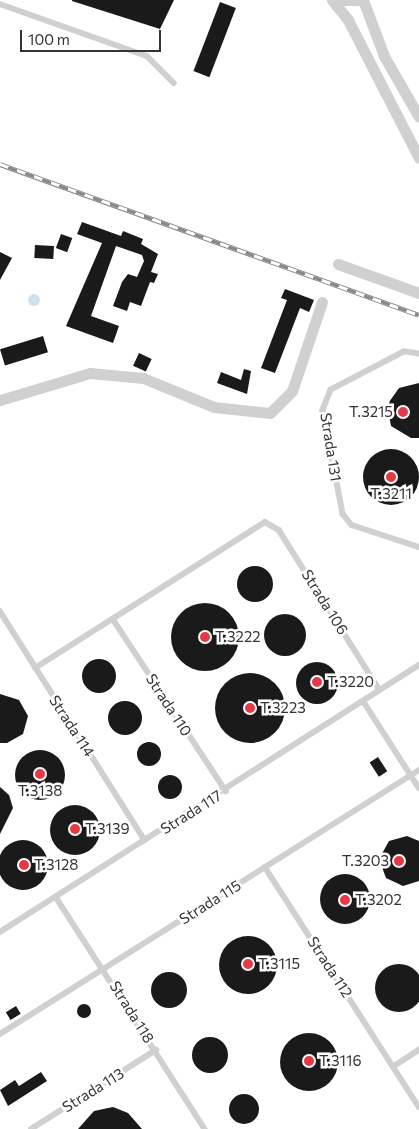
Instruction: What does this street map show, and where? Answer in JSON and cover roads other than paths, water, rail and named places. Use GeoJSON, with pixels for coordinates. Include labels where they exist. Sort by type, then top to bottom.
{"type":"FeatureCollection","features":[{"type":"Feature","properties":{"kind":"street"},"geometry":{"type":"LineString","coordinates":[[333,0],[357,0]]}},
{"type":"Feature","properties":{"kind":"street"},"geometry":{"type":"LineString","coordinates":[[333,0],[348,20],[419,158]]}},
{"type":"Feature","properties":{"kind":"street"},"geometry":{"type":"LineString","coordinates":[[364,0],[384,56],[419,117]]}},
{"type":"Feature","properties":{"kind":"street"},"geometry":{"type":"LineString","coordinates":[[338,264],[419,293]]}},
{"type":"Feature","properties":{"kind":"street"},"geometry":{"type":"LineString","coordinates":[[0,400],[90,373],[143,378],[214,407],[270,413],[292,391],[322,302]]}},
{"type":"Feature","properties":{"kind":"lane"},"geometry":{"type":"LineString","coordinates":[[0,4],[147,56],[174,83]]}},
{"type":"Feature","properties":{"kind":"lane","name":"Strada 131"},"geometry":{"type":"LineString","coordinates":[[419,354],[404,352],[331,390],[323,410],[343,514],[352,526],[419,547]]}},
{"type":"Feature","properties":{"kind":"lane","name":"Strada 106"},"geometry":{"type":"LineString","coordinates":[[113,618],[265,522],[279,530],[379,688]]}},
{"type":"Feature","properties":{"kind":"lane","name":"Strada 114"},"geometry":{"type":"LineString","coordinates":[[0,611],[145,840]]}},
{"type":"Feature","properties":{"kind":"lane"},"geometry":{"type":"LineString","coordinates":[[35,668],[113,618]]}},
{"type":"Feature","properties":{"kind":"lane","name":"Strada 110"},"geometry":{"type":"LineString","coordinates":[[113,618],[226,790]]}},
{"type":"Feature","properties":{"kind":"lane","name":"Strada 117"},"geometry":{"type":"LineString","coordinates":[[0,932],[364,702],[379,688],[419,665]]}},
{"type":"Feature","properties":{"kind":"lane"},"geometry":{"type":"LineString","coordinates":[[364,702],[419,788]]}},
{"type":"Feature","properties":{"kind":"lane","name":"Strada 115"},"geometry":{"type":"LineString","coordinates":[[0,1034],[419,770]]}},
{"type":"Feature","properties":{"kind":"lane","name":"Strada 112"},"geometry":{"type":"LineString","coordinates":[[265,867],[419,1107]]}},
{"type":"Feature","properties":{"kind":"lane","name":"Strada 118"},"geometry":{"type":"LineString","coordinates":[[56,897],[205,1129]]}},
{"type":"Feature","properties":{"kind":"lane","name":"Strada 113"},"geometry":{"type":"LineString","coordinates":[[30,1129],[156,1050]]}},
{"type":"Feature","properties":{"kind":"lane"},"geometry":{"type":"LineString","coordinates":[[394,1066],[419,1050]]}},
{"type":"Feature","properties":{"kind":"water"},"geometry":{"type":"Polygon","coordinates":[[[32,294],[36,294],[40,300],[36,306],[32,306],[28,302],[28,298],[32,294]]]}},
{"type":"Feature","properties":{"kind":"railway"},"geometry":{"type":"LineString","coordinates":[[0,164],[419,315]]}},
{"type":"Feature","properties":{"kind":"place","name":"T.3215"},"geometry":{"type":"Point","coordinates":[403,412]}},
{"type":"Feature","properties":{"kind":"place","name":"T.3211"},"geometry":{"type":"Point","coordinates":[391,477]}},
{"type":"Feature","properties":{"kind":"place","name":"T.3222"},"geometry":{"type":"Point","coordinates":[205,637]}},
{"type":"Feature","properties":{"kind":"place","name":"T.3220"},"geometry":{"type":"Point","coordinates":[317,682]}},
{"type":"Feature","properties":{"kind":"place","name":"T.3223"},"geometry":{"type":"Point","coordinates":[250,708]}},
{"type":"Feature","properties":{"kind":"place","name":"T.3138"},"geometry":{"type":"Point","coordinates":[40,774]}},
{"type":"Feature","properties":{"kind":"place","name":"T.3139"},"geometry":{"type":"Point","coordinates":[75,829]}},
{"type":"Feature","properties":{"kind":"place","name":"T.3203"},"geometry":{"type":"Point","coordinates":[399,861]}},
{"type":"Feature","properties":{"kind":"place","name":"T.3128"},"geometry":{"type":"Point","coordinates":[24,865]}},
{"type":"Feature","properties":{"kind":"place","name":"T.3202"},"geometry":{"type":"Point","coordinates":[345,900]}},
{"type":"Feature","properties":{"kind":"place","name":"T.3115"},"geometry":{"type":"Point","coordinates":[248,964]}},
{"type":"Feature","properties":{"kind":"place","name":"T.3116"},"geometry":{"type":"Point","coordinates":[309,1061]}}]}
